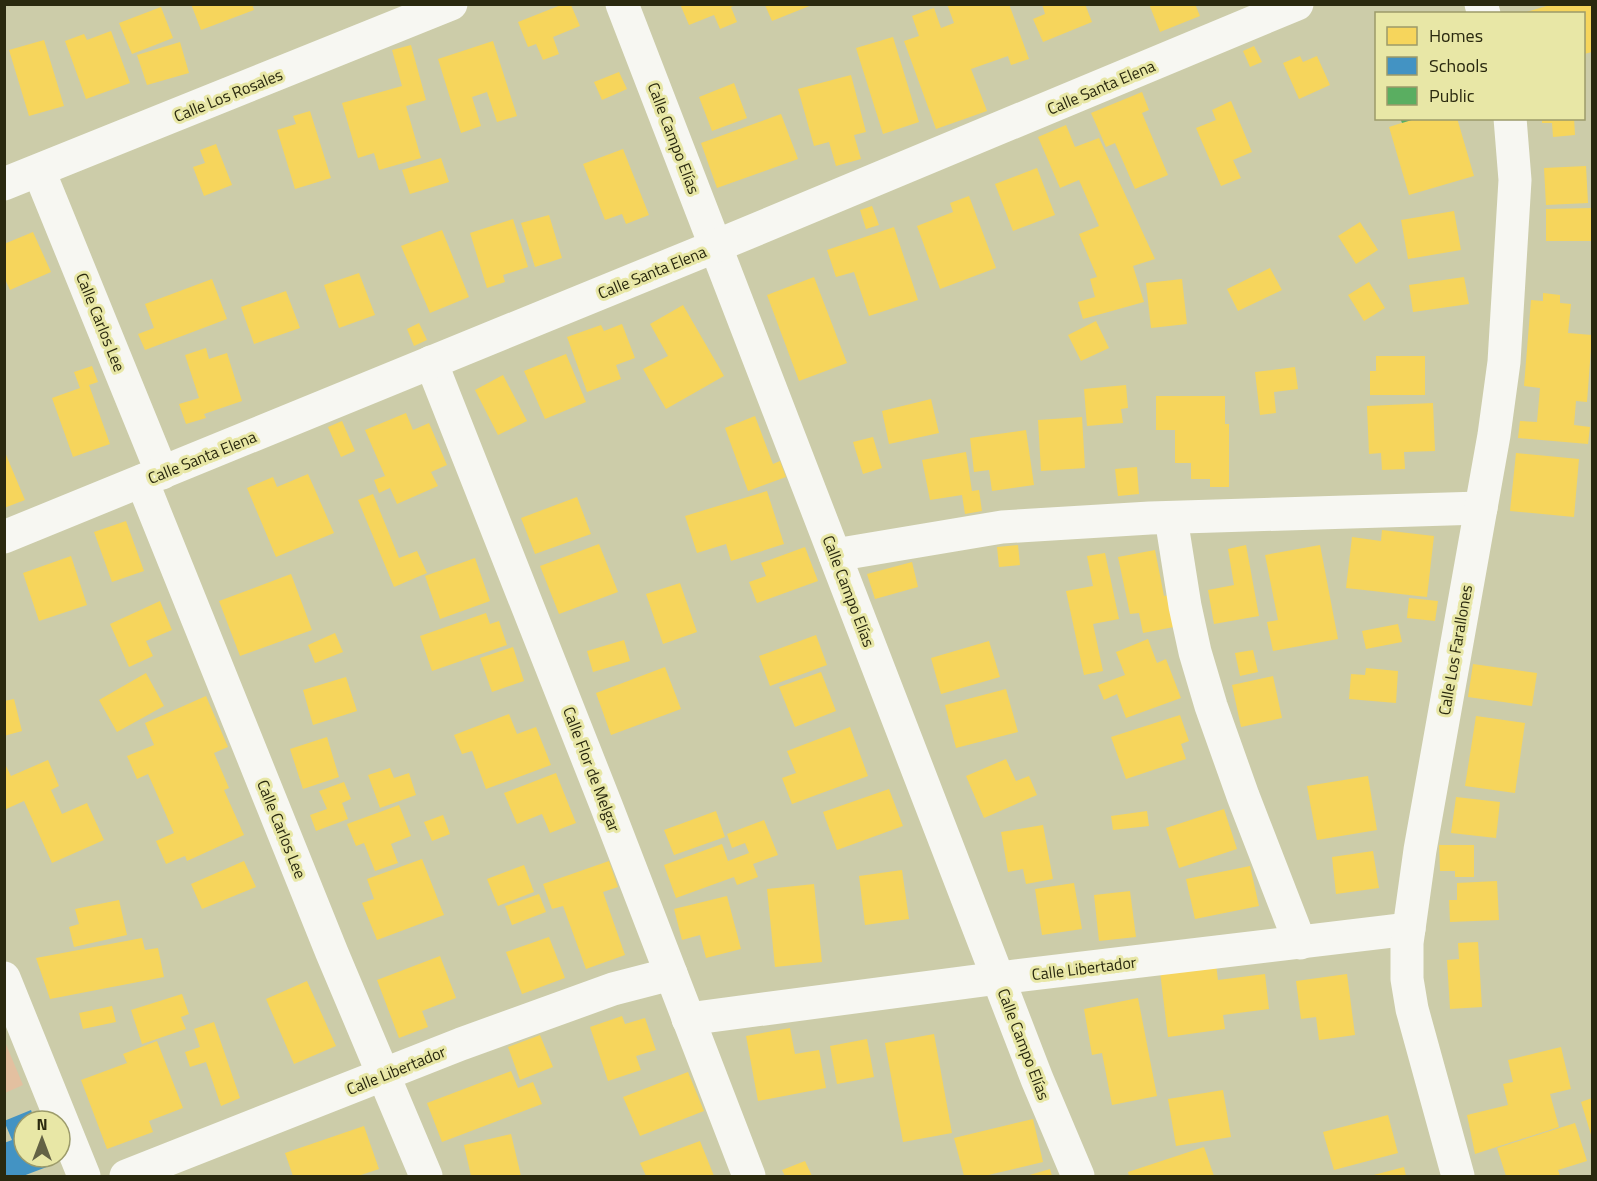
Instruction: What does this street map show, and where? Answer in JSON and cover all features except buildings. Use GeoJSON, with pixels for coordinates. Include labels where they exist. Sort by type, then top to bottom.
{"type":"FeatureCollection","features":[{"type":"Feature","properties":{"kind":"street","name":"Calle Los Rosales"},"geometry":{"type":"LineString","coordinates":[[4,184],[451,4]]}},
{"type":"Feature","properties":{"kind":"street","name":"Calle Campo Elías"},"geometry":{"type":"LineString","coordinates":[[622,4],[1037,1079],[1078,1176]]}},
{"type":"Feature","properties":{"kind":"street","name":"Calle Santa Elena"},"geometry":{"type":"LineString","coordinates":[[4,537],[716,246],[1297,4]]}},
{"type":"Feature","properties":{"kind":"street","name":"Calle Los Farallones"},"geometry":{"type":"LineString","coordinates":[[1458,1176],[1412,1009],[1407,979],[1407,943],[1420,850],[1494,435],[1504,362],[1515,180],[1510,120]]}},
{"type":"Feature","properties":{"kind":"street","name":"Calle Carlos Lee"},"geometry":{"type":"LineString","coordinates":[[39,171],[332,953],[426,1176]]}},
{"type":"Feature","properties":{"kind":"street","name":"Calle Flor de Melgar"},"geometry":{"type":"LineString","coordinates":[[432,362],[749,1176]]}},
{"type":"Feature","properties":{"kind":"street"},"geometry":{"type":"LineString","coordinates":[[835,555],[1002,527],[1064,522],[1481,508]]}},
{"type":"Feature","properties":{"kind":"street"},"geometry":{"type":"LineString","coordinates":[[1171,518],[1194,651],[1210,706],[1300,943]]}},
{"type":"Feature","properties":{"kind":"street","name":"Calle Libertador"},"geometry":{"type":"LineString","coordinates":[[688,1019],[999,978],[1409,930]]}},
{"type":"Feature","properties":{"kind":"street","name":"Calle Libertador"},"geometry":{"type":"LineString","coordinates":[[126,1176],[556,1009],[613,989],[671,974]]}},
{"type":"Feature","properties":{"kind":"street"},"geometry":{"type":"LineString","coordinates":[[4,978],[84,1176]]}},
{"type":"Feature","properties":{"kind":"shaded area"},"geometry":{"type":"Polygon","coordinates":[[[5,1042],[23,1085],[4,1093],[5,1042]]]}}]}
